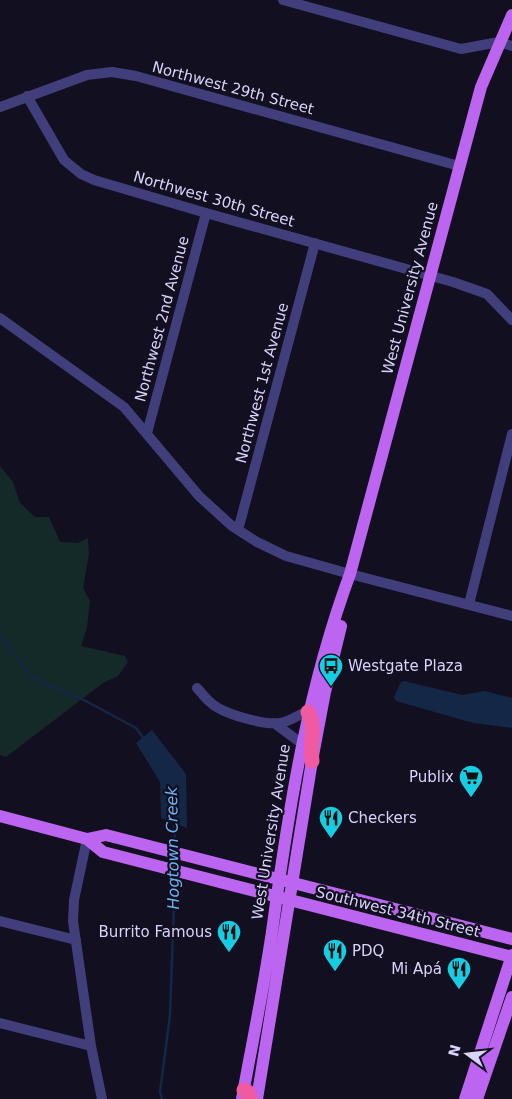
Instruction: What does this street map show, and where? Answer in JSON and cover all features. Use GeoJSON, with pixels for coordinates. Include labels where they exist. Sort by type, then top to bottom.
{"type":"FeatureCollection","features":[{"type":"Feature","properties":{"kind":"highway"},"geometry":{"type":"LineString","coordinates":[[308,712],[314,724],[310,746],[312,761]]}},
{"type":"Feature","properties":{"kind":"main road","name":"West University Avenue"},"geometry":{"type":"LineString","coordinates":[[245,1096],[278,880],[301,742],[308,712],[350,574],[481,87],[498,42],[512,15]]}},
{"type":"Feature","properties":{"kind":"main road","name":"West University Avenue"},"geometry":{"type":"LineString","coordinates":[[257,1099],[312,761],[325,692],[346,606],[350,574]]}},
{"type":"Feature","properties":{"kind":"main road"},"geometry":{"type":"LineString","coordinates":[[0,816],[87,839]]}},
{"type":"Feature","properties":{"kind":"main road","name":"Southwest 34th Street"},"geometry":{"type":"LineString","coordinates":[[87,839],[106,835],[512,939]]}},
{"type":"Feature","properties":{"kind":"main road","name":"Southwest 34th Street"},"geometry":{"type":"LineString","coordinates":[[87,839],[103,852],[276,898],[512,956]]}},
{"type":"Feature","properties":{"kind":"main road"},"geometry":{"type":"LineString","coordinates":[[465,1099],[512,956]]}},
{"type":"Feature","properties":{"kind":"main road"},"geometry":{"type":"LineString","coordinates":[[478,1099],[512,998]]}},
{"type":"Feature","properties":{"kind":"street"},"geometry":{"type":"LineString","coordinates":[[283,0],[461,49],[498,42],[512,46]]}},
{"type":"Feature","properties":{"kind":"street","name":"Northwest 29th Street"},"geometry":{"type":"LineString","coordinates":[[0,107],[87,75],[112,72],[136,76],[459,166]]}},
{"type":"Feature","properties":{"kind":"street","name":"Northwest 30th Street"},"geometry":{"type":"LineString","coordinates":[[27,96],[64,160],[81,174],[206,214],[431,276],[487,294],[512,320]]}},
{"type":"Feature","properties":{"kind":"street","name":"Northwest 2nd Avenue"},"geometry":{"type":"LineString","coordinates":[[147,433],[206,214]]}},
{"type":"Feature","properties":{"kind":"street","name":"Northwest 1st Avenue"},"geometry":{"type":"LineString","coordinates":[[238,530],[315,243]]}},
{"type":"Feature","properties":{"kind":"street"},"geometry":{"type":"LineString","coordinates":[[0,318],[124,407],[199,496],[238,530],[257,542],[286,556],[512,616]]}},
{"type":"Feature","properties":{"kind":"street"},"geometry":{"type":"LineString","coordinates":[[469,604],[512,434]]}},
{"type":"Feature","properties":{"kind":"street"},"geometry":{"type":"LineString","coordinates":[[197,688],[210,703],[229,713],[274,723],[286,722],[298,714],[308,712]]}},
{"type":"Feature","properties":{"kind":"street"},"geometry":{"type":"LineString","coordinates":[[274,723],[301,742]]}},
{"type":"Feature","properties":{"kind":"street"},"geometry":{"type":"LineString","coordinates":[[87,839],[74,900],[76,940],[91,1046],[102,1099]]}},
{"type":"Feature","properties":{"kind":"street"},"geometry":{"type":"LineString","coordinates":[[0,921],[76,940]]}},
{"type":"Feature","properties":{"kind":"street"},"geometry":{"type":"LineString","coordinates":[[0,1023],[91,1046]]}},
{"type":"Feature","properties":{"kind":"green space"},"geometry":{"type":"Polygon","coordinates":[[[0,466],[13,482],[20,503],[35,517],[49,517],[60,542],[78,543],[88,538],[89,554],[83,588],[90,601],[87,628],[81,646],[125,656],[128,662],[118,676],[103,683],[6,757],[0,755],[0,466]]]}},
{"type":"Feature","properties":{"kind":"water"},"geometry":{"type":"Polygon","coordinates":[[[404,681],[462,695],[485,691],[512,698],[512,728],[473,723],[396,701],[394,697],[401,682],[404,681]]]}},
{"type":"Feature","properties":{"kind":"water"},"geometry":{"type":"Polygon","coordinates":[[[152,730],[186,774],[187,828],[161,818],[160,782],[136,743],[152,730]]]}},
{"type":"Feature","properties":{"kind":"waterway"},"geometry":{"type":"LineString","coordinates":[[0,636],[33,678],[82,699],[136,728],[145,740]]}},
{"type":"Feature","properties":{"kind":"waterway","name":"Hogtown Creek"},"geometry":{"type":"LineString","coordinates":[[174,822],[175,848]]}},
{"type":"Feature","properties":{"kind":"waterway","name":"Hogtown Creek"},"geometry":{"type":"LineString","coordinates":[[162,1099],[160,1092],[170,1015],[175,874]]}},
{"type":"Feature","properties":{"kind":"place","name":"Westgate Plaza"},"geometry":{"type":"Point","coordinates":[331,687]}},
{"type":"Feature","properties":{"kind":"place","name":"Publix"},"geometry":{"type":"Point","coordinates":[471,798]}},
{"type":"Feature","properties":{"kind":"place","name":"Checkers"},"geometry":{"type":"Point","coordinates":[331,839]}},
{"type":"Feature","properties":{"kind":"place","name":"Burrito Famous"},"geometry":{"type":"Point","coordinates":[229,953]}},
{"type":"Feature","properties":{"kind":"place","name":"PDQ"},"geometry":{"type":"Point","coordinates":[335,972]}},
{"type":"Feature","properties":{"kind":"place","name":"Mi Apá"},"geometry":{"type":"Point","coordinates":[459,990]}}]}
